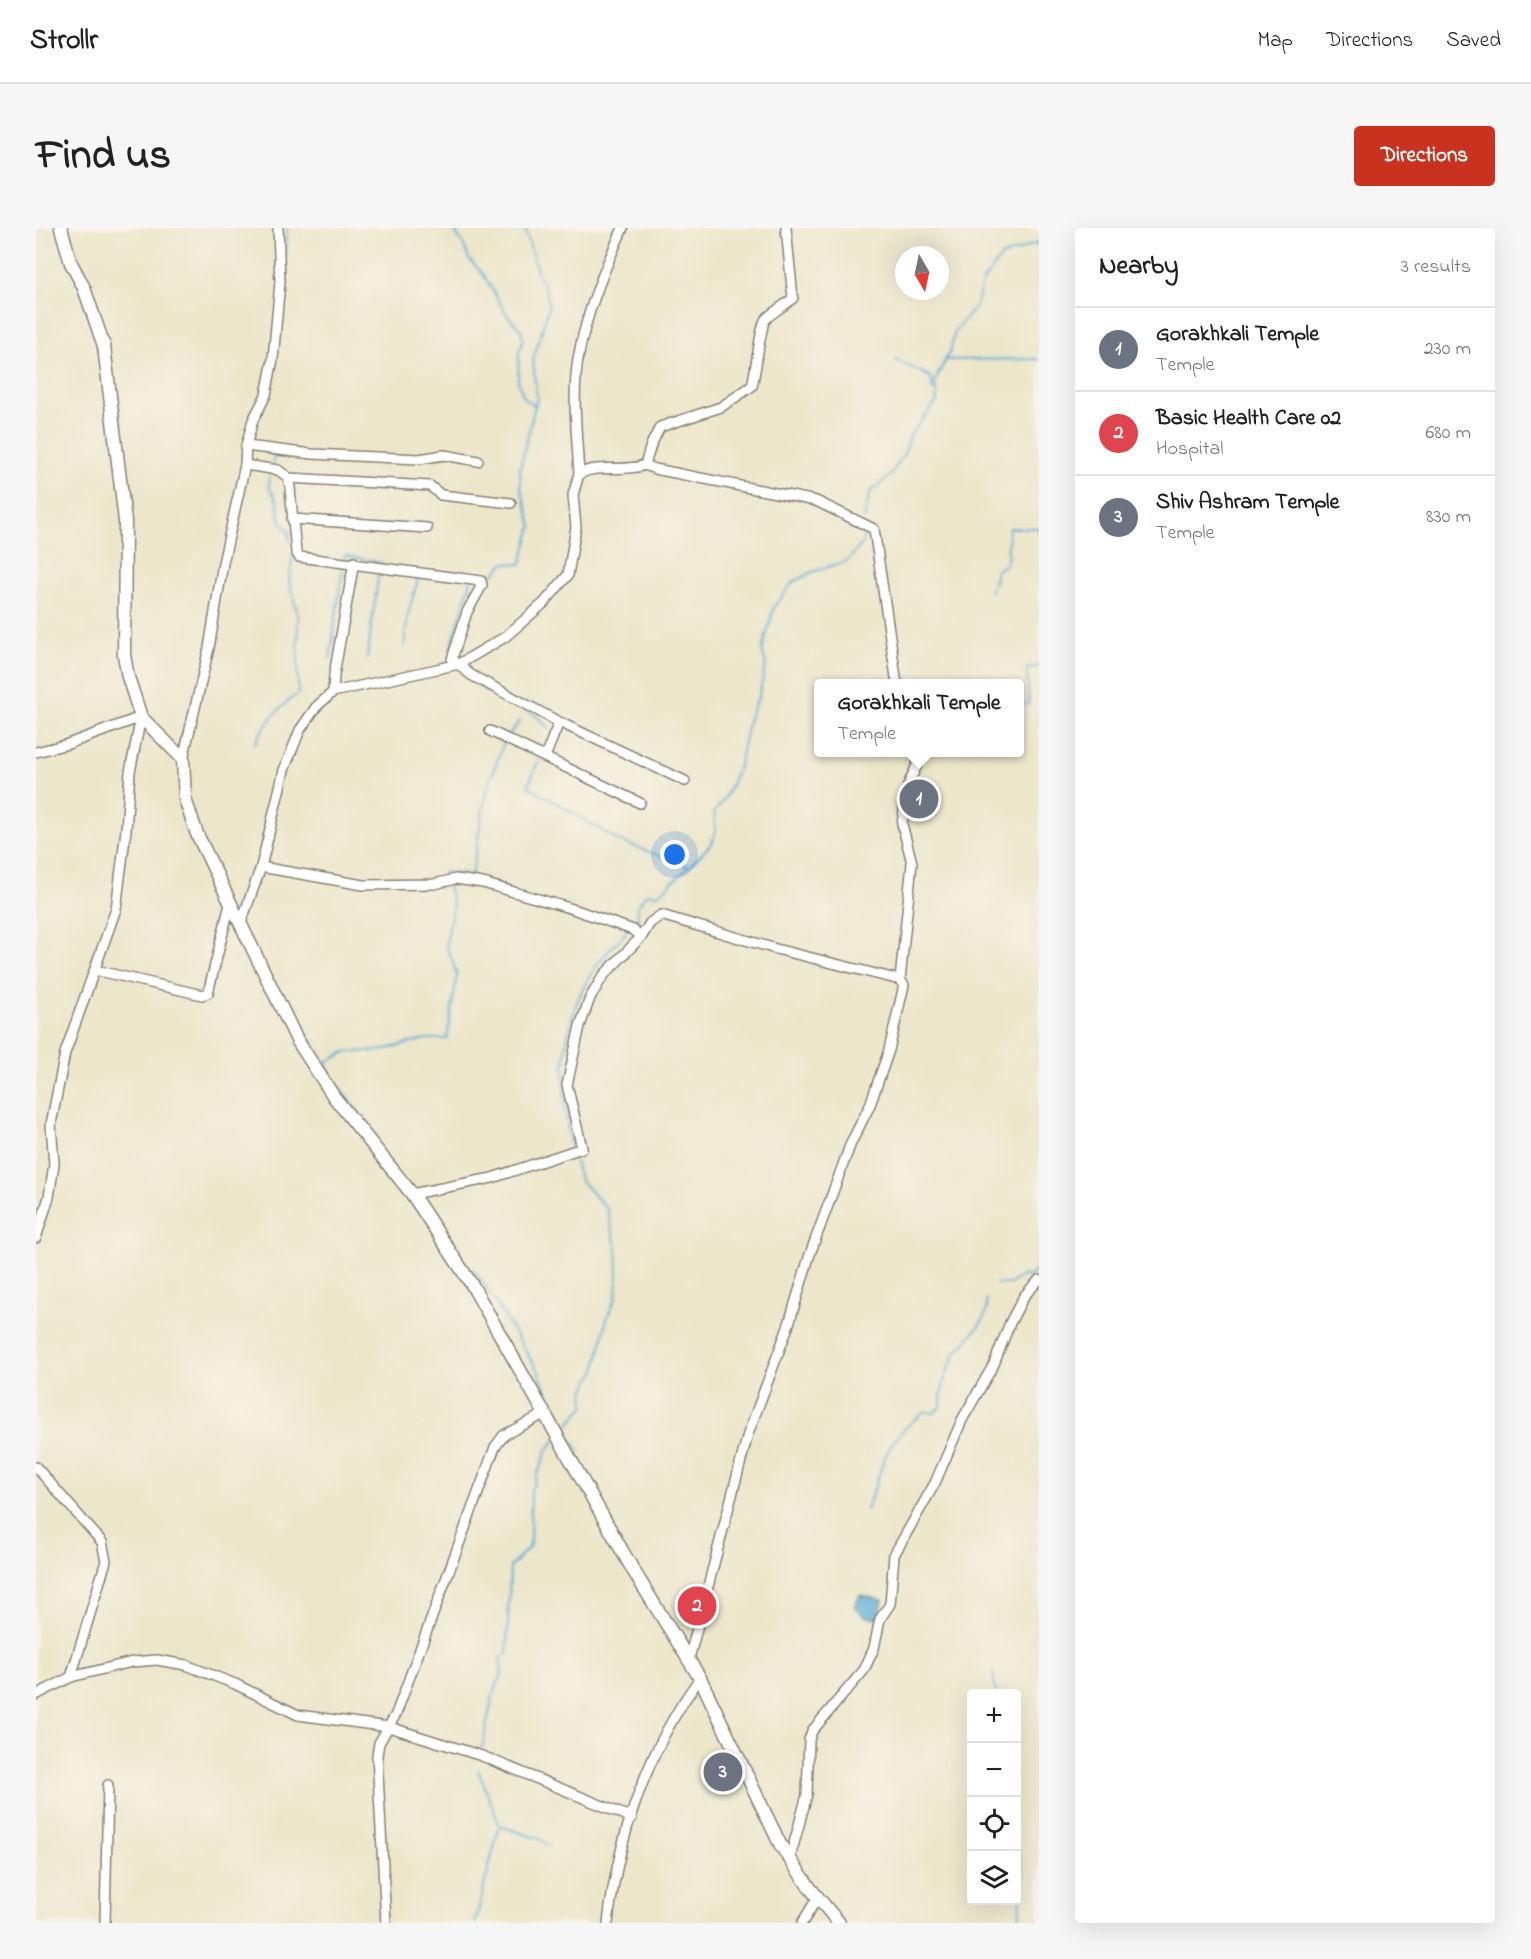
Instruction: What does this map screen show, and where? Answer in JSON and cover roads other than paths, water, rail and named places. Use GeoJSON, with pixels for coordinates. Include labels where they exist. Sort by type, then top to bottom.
{"type":"FeatureCollection","features":[{"type":"Feature","properties":{"kind":"street"},"geometry":{"type":"LineString","coordinates":[[36,1238],[49,1197],[54,1164],[51,1124],[65,1053],[116,909],[126,830],[130,772],[141,717],[124,655],[125,521],[104,346],[84,288],[71,263],[61,228]]}},
{"type":"Feature","properties":{"kind":"street"},"geometry":{"type":"LineString","coordinates":[[278,228],[280,282],[273,359],[266,395],[253,420],[246,446],[245,465],[223,563],[209,648],[183,759],[185,799],[196,834],[241,923],[277,1004],[297,1040],[334,1097],[412,1194],[472,1285],[633,1570],[700,1678],[744,1772],[790,1858],[840,1923]]}},
{"type":"Feature","properties":{"kind":"street"},"geometry":{"type":"LineString","coordinates":[[241,923],[261,867],[284,770],[300,730],[316,707],[333,692],[459,664],[505,637],[544,603],[568,575],[576,527],[573,495],[579,474],[576,420],[578,360],[600,278],[623,228]]}},
{"type":"Feature","properties":{"kind":"street"},"geometry":{"type":"LineString","coordinates":[[645,465],[660,426],[721,407],[752,386],[759,359],[760,330],[766,318],[779,311],[793,298],[786,228]]}},
{"type":"Feature","properties":{"kind":"street"},"geometry":{"type":"LineString","coordinates":[[246,446],[312,454],[419,459],[444,455],[478,461]]}},
{"type":"Feature","properties":{"kind":"street"},"geometry":{"type":"LineString","coordinates":[[245,465],[278,470],[289,478],[430,486],[441,495],[511,503]]}},
{"type":"Feature","properties":{"kind":"street"},"geometry":{"type":"LineString","coordinates":[[579,474],[590,468],[621,470],[645,465],[655,470],[816,501],[874,529],[896,679]]}},
{"type":"Feature","properties":{"kind":"street"},"geometry":{"type":"LineString","coordinates":[[289,478],[296,552],[299,557],[354,562],[481,580],[482,585],[467,612],[452,658],[471,675],[559,722],[685,781]]}},
{"type":"Feature","properties":{"kind":"street"},"geometry":{"type":"LineString","coordinates":[[292,519],[427,528]]}},
{"type":"Feature","properties":{"kind":"street"},"geometry":{"type":"LineString","coordinates":[[333,692],[354,562]]}},
{"type":"Feature","properties":{"kind":"street"},"geometry":{"type":"LineString","coordinates":[[36,752],[68,744],[141,717]]}},
{"type":"Feature","properties":{"kind":"street"},"geometry":{"type":"LineString","coordinates":[[141,717],[183,759]]}},
{"type":"Feature","properties":{"kind":"street"},"geometry":{"type":"LineString","coordinates":[[545,757],[559,722]]}},
{"type":"Feature","properties":{"kind":"street"},"geometry":{"type":"LineString","coordinates":[[490,731],[640,803]]}},
{"type":"Feature","properties":{"kind":"street"},"geometry":{"type":"LineString","coordinates":[[900,980],[912,863],[902,824],[908,785],[917,765],[917,757]]}},
{"type":"Feature","properties":{"kind":"street"},"geometry":{"type":"LineString","coordinates":[[261,867],[363,885],[435,884],[456,879],[483,883],[573,909],[633,930],[642,936]]}},
{"type":"Feature","properties":{"kind":"street"},"geometry":{"type":"LineString","coordinates":[[95,970],[202,995],[208,993],[230,904]]}},
{"type":"Feature","properties":{"kind":"street"},"geometry":{"type":"LineString","coordinates":[[412,1194],[492,1178],[582,1148],[567,1085],[580,1026],[590,998],[603,976],[661,915],[776,949],[900,980],[904,985],[889,1050],[870,1105],[851,1143],[810,1254],[788,1327],[748,1434],[689,1659]]}},
{"type":"Feature","properties":{"kind":"street"},"geometry":{"type":"LineString","coordinates":[[790,1858],[807,1795],[809,1740],[812,1731],[864,1670],[874,1648],[880,1619],[890,1604],[894,1555],[935,1483],[962,1420],[994,1364],[1024,1296],[1039,1280]]}},
{"type":"Feature","properties":{"kind":"street"},"geometry":{"type":"LineString","coordinates":[[386,1923],[377,1755],[495,1447],[504,1435],[544,1414]]}},
{"type":"Feature","properties":{"kind":"street"},"geometry":{"type":"LineString","coordinates":[[36,1467],[102,1542],[106,1561],[71,1677]]}},
{"type":"Feature","properties":{"kind":"street"},"geometry":{"type":"LineString","coordinates":[[36,1695],[71,1677],[132,1662],[157,1660],[186,1665],[213,1675],[298,1715],[388,1727],[482,1756],[632,1818]]}},
{"type":"Feature","properties":{"kind":"street"},"geometry":{"type":"LineString","coordinates":[[608,1923],[624,1836],[653,1758],[677,1709],[700,1678]]}},
{"type":"Feature","properties":{"kind":"street"},"geometry":{"type":"LineString","coordinates":[[105,1923],[108,1785]]}},
{"type":"Feature","properties":{"kind":"street"},"geometry":{"type":"LineString","coordinates":[[802,1923],[818,1897]]}},
{"type":"Feature","properties":{"kind":"water"},"geometry":{"type":"Polygon","coordinates":[[[860,1595],[883,1600],[878,1619],[865,1616],[854,1607],[860,1595]]]}},
{"type":"Feature","properties":{"kind":"waterway"},"geometry":{"type":"LineString","coordinates":[[284,266],[287,228]]}},
{"type":"Feature","properties":{"kind":"waterway"},"geometry":{"type":"LineString","coordinates":[[452,228],[463,243],[469,259],[483,274],[507,315],[521,330],[523,340],[519,352],[518,381],[524,398],[535,406],[520,468],[521,489],[532,526],[521,564],[504,563],[495,573],[481,578]]}},
{"type":"Feature","properties":{"kind":"waterway"},"geometry":{"type":"LineString","coordinates":[[525,228],[538,275],[546,290],[549,307],[533,360],[537,399],[535,406]]}},
{"type":"Feature","properties":{"kind":"waterway"},"geometry":{"type":"LineString","coordinates":[[864,520],[870,492],[891,475],[906,450],[910,435],[937,401],[935,381],[951,349],[954,333],[976,305],[983,281],[1001,257],[1039,242]]}},
{"type":"Feature","properties":{"kind":"waterway"},"geometry":{"type":"LineString","coordinates":[[282,305],[284,284]]}},
{"type":"Feature","properties":{"kind":"waterway"},"geometry":{"type":"LineString","coordinates":[[945,360],[1038,359]]}},
{"type":"Feature","properties":{"kind":"waterway"},"geometry":{"type":"LineString","coordinates":[[896,360],[931,377],[933,390],[936,392]]}},
{"type":"Feature","properties":{"kind":"waterway"},"geometry":{"type":"LineString","coordinates":[[272,452],[274,458],[272,466]]}},
{"type":"Feature","properties":{"kind":"waterway"},"geometry":{"type":"LineString","coordinates":[[270,472],[269,487],[277,501],[281,522],[289,532],[290,541]]}},
{"type":"Feature","properties":{"kind":"waterway"},"geometry":{"type":"LineString","coordinates":[[634,925],[638,920],[637,907],[647,893],[656,895],[660,892],[695,861],[714,839],[714,813],[725,798],[739,766],[749,718],[759,695],[766,664],[762,651],[774,607],[792,583],[812,572],[847,561],[863,543],[863,526]]}},
{"type":"Feature","properties":{"kind":"waterway"},"geometry":{"type":"LineString","coordinates":[[990,592],[997,570],[1007,563],[1009,528],[1039,528]]}},
{"type":"Feature","properties":{"kind":"waterway"},"geometry":{"type":"LineString","coordinates":[[255,743],[274,715],[298,694],[298,615],[289,582],[293,555]]}},
{"type":"Feature","properties":{"kind":"waterway"},"geometry":{"type":"LineString","coordinates":[[344,560],[345,555],[384,564]]}},
{"type":"Feature","properties":{"kind":"waterway"},"geometry":{"type":"LineString","coordinates":[[330,658],[343,566]]}},
{"type":"Feature","properties":{"kind":"waterway"},"geometry":{"type":"LineString","coordinates":[[367,658],[379,571]]}},
{"type":"Feature","properties":{"kind":"waterway"},"geometry":{"type":"LineString","coordinates":[[404,647],[408,614],[419,576]]}},
{"type":"Feature","properties":{"kind":"waterway"},"geometry":{"type":"LineString","coordinates":[[452,644],[471,581]]}},
{"type":"Feature","properties":{"kind":"waterway"},"geometry":{"type":"LineString","coordinates":[[1024,704],[1029,704],[1027,668],[1039,667]]}},
{"type":"Feature","properties":{"kind":"waterway"},"geometry":{"type":"LineString","coordinates":[[478,684],[484,690],[534,714],[551,730]]}},
{"type":"Feature","properties":{"kind":"waterway"},"geometry":{"type":"LineString","coordinates":[[507,737],[520,721]]}},
{"type":"Feature","properties":{"kind":"waterway"},"geometry":{"type":"LineString","coordinates":[[445,877],[444,872],[472,874],[486,792],[504,742]]}},
{"type":"Feature","properties":{"kind":"waterway"},"geometry":{"type":"LineString","coordinates":[[539,759],[528,786],[619,841],[688,866]]}},
{"type":"Feature","properties":{"kind":"waterway"},"geometry":{"type":"LineString","coordinates":[[325,1063],[345,1052],[379,1051],[426,1039],[447,1039],[457,975],[446,944],[453,906],[448,885]]}},
{"type":"Feature","properties":{"kind":"waterway"},"geometry":{"type":"LineString","coordinates":[[571,1148],[564,1097],[566,1047],[571,1022],[578,999],[590,976],[627,931]]}},
{"type":"Feature","properties":{"kind":"waterway"},"geometry":{"type":"LineString","coordinates":[[287,999],[335,1081],[356,1108],[367,1129]]}},
{"type":"Feature","properties":{"kind":"waterway"},"geometry":{"type":"LineString","coordinates":[[563,1431],[585,1405],[584,1391],[596,1370],[607,1318],[616,1297],[618,1272],[617,1250],[607,1209],[580,1180],[574,1158]]}},
{"type":"Feature","properties":{"kind":"waterway"},"geometry":{"type":"LineString","coordinates":[[441,1227],[468,1268],[478,1274],[538,1371],[564,1429],[579,1451]]}},
{"type":"Feature","properties":{"kind":"waterway"},"geometry":{"type":"LineString","coordinates":[[996,1284],[1010,1284],[1023,1275],[1028,1277],[1039,1269]]}},
{"type":"Feature","properties":{"kind":"waterway"},"geometry":{"type":"LineString","coordinates":[[866,1510],[886,1455],[899,1434],[925,1412],[934,1413],[941,1407],[943,1387],[950,1365],[957,1351],[985,1316],[986,1299]]}},
{"type":"Feature","properties":{"kind":"waterway"},"geometry":{"type":"LineString","coordinates":[[482,1748],[493,1694],[502,1674],[500,1658],[507,1654],[510,1567],[530,1546],[531,1490],[547,1450],[556,1440]]}},
{"type":"Feature","properties":{"kind":"waterway"},"geometry":{"type":"LineString","coordinates":[[993,1672],[995,1689]]}},
{"type":"Feature","properties":{"kind":"waterway"},"geometry":{"type":"LineString","coordinates":[[478,1770],[500,1826],[540,1839],[549,1846]]}},
{"type":"Feature","properties":{"kind":"waterway"},"geometry":{"type":"LineString","coordinates":[[475,1923],[499,1827]]}},
{"type":"Feature","properties":{"kind":"waterway"},"geometry":{"type":"LineString","coordinates":[[1018,1851],[1023,1869],[1019,1923]]}},
{"type":"Feature","properties":{"kind":"place","name":"Gorakhkali Temple"},"geometry":{"type":"Point","coordinates":[919,799]}},
{"type":"Feature","properties":{"kind":"place","name":"Basic Health Care 02"},"geometry":{"type":"Point","coordinates":[697,1606]}},
{"type":"Feature","properties":{"kind":"place","name":"Shiv Ashram Temple"},"geometry":{"type":"Point","coordinates":[723,1772]}}]}
